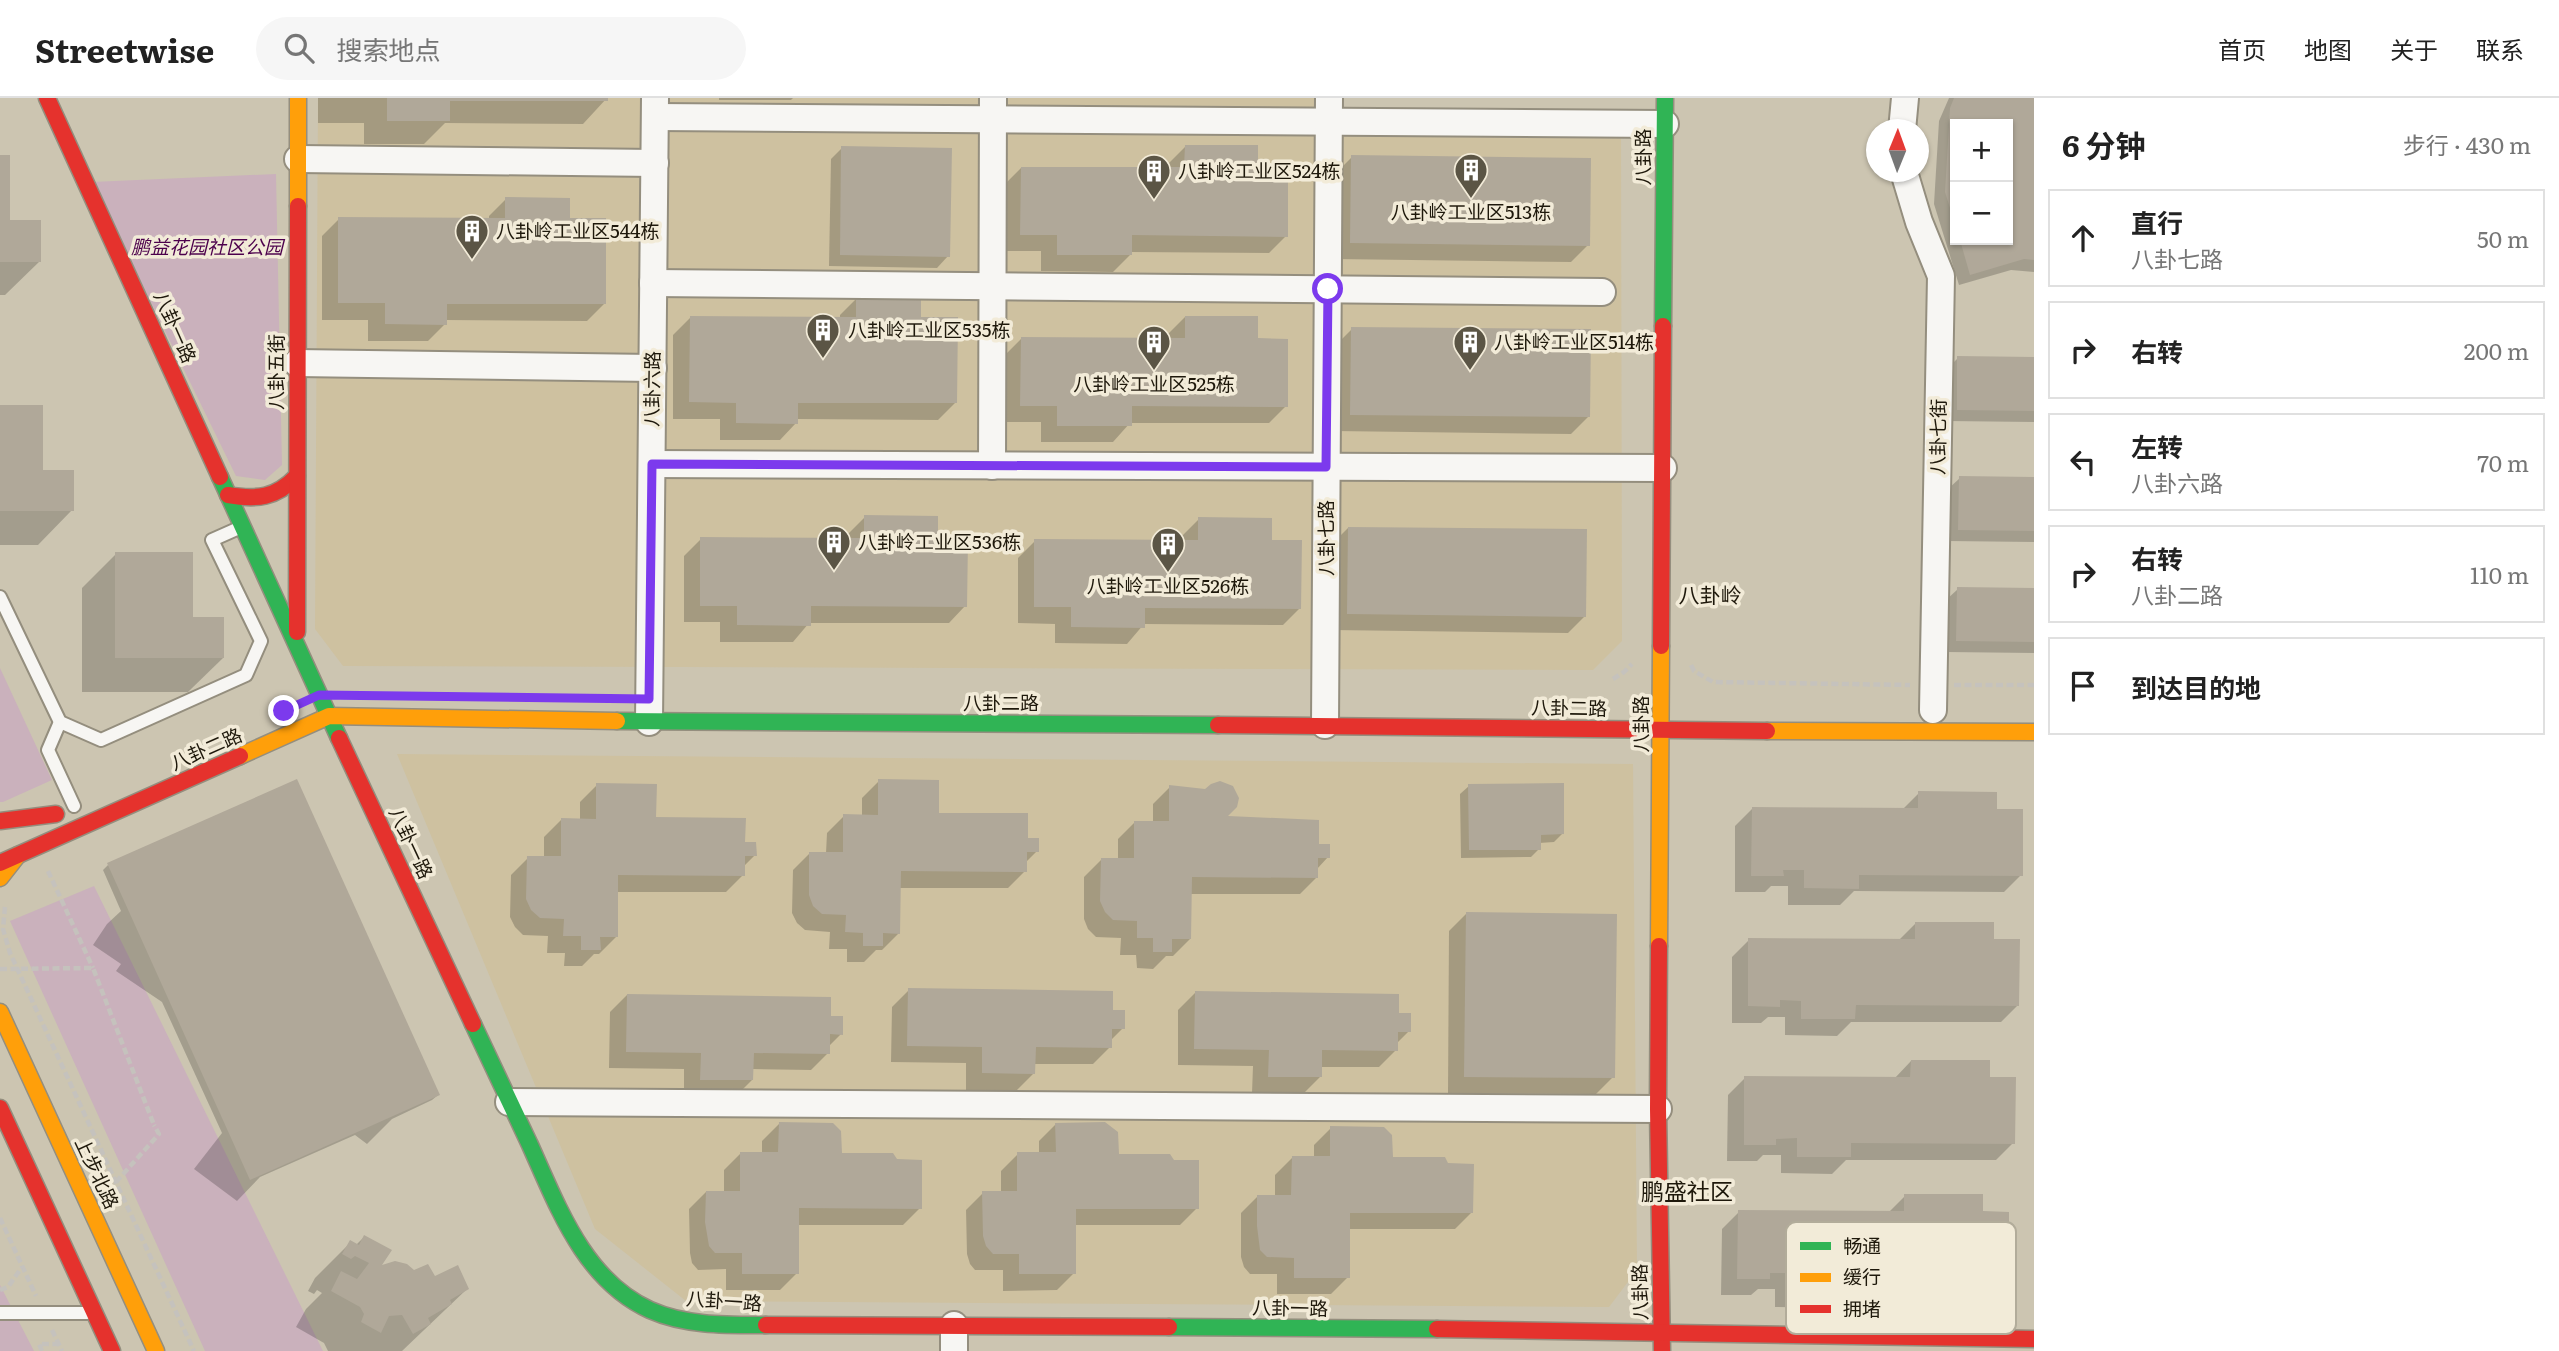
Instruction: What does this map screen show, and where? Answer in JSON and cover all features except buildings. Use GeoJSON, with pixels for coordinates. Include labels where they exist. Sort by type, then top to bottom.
{"type":"FeatureCollection","features":[{"type":"Feature","properties":{"kind":"street","name":"八卦一路"},"geometry":{"type":"LineString","coordinates":[[47,98],[297,646],[313,697],[329,716],[568,1227],[586,1258],[611,1285],[635,1304],[664,1316],[695,1323],[2034,1339]]}},
{"type":"Feature","properties":{"kind":"street","name":"八卦五街"},"geometry":{"type":"LineString","coordinates":[[297,646],[298,98]]}},
{"type":"Feature","properties":{"kind":"street","name":"八卦路"},"geometry":{"type":"LineString","coordinates":[[1662,1351],[1658,1109],[1665,98]]}},
{"type":"Feature","properties":{"kind":"street"},"geometry":{"type":"LineString","coordinates":[[1903,119],[1905,98]]}},
{"type":"Feature","properties":{"kind":"street"},"geometry":{"type":"LineString","coordinates":[[655,108],[1329,110],[1665,124]]}},
{"type":"Feature","properties":{"kind":"street","name":"八卦六路"},"geometry":{"type":"LineString","coordinates":[[649,705],[655,108]]}},
{"type":"Feature","properties":{"kind":"street"},"geometry":{"type":"LineString","coordinates":[[992,466],[993,109]]}},
{"type":"Feature","properties":{"kind":"street","name":"八卦七路"},"geometry":{"type":"LineString","coordinates":[[1325,709],[1329,110]]}},
{"type":"Feature","properties":{"kind":"street"},"geometry":{"type":"LineString","coordinates":[[298,159],[654,163]]}},
{"type":"Feature","properties":{"kind":"street","name":"八卦七街"},"geometry":{"type":"LineString","coordinates":[[1907,182],[1919,222],[1941,276],[1933,710]]}},
{"type":"Feature","properties":{"kind":"street"},"geometry":{"type":"LineString","coordinates":[[653,283],[1602,292]]}},
{"type":"Feature","properties":{"kind":"street"},"geometry":{"type":"LineString","coordinates":[[297,363],[653,368]]}},
{"type":"Feature","properties":{"kind":"street"},"geometry":{"type":"LineString","coordinates":[[652,464],[1663,468]]}},
{"type":"Feature","properties":{"kind":"street"},"geometry":{"type":"LineString","coordinates":[[228,495],[250,499],[269,498],[285,490],[297,476]]}},
{"type":"Feature","properties":{"kind":"street"},"geometry":{"type":"LineString","coordinates":[[313,697],[342,695]]}},
{"type":"Feature","properties":{"kind":"street","name":"八卦二路"},"geometry":{"type":"LineString","coordinates":[[0,863],[329,716],[649,705],[1325,709],[1662,731],[2034,732]]}},
{"type":"Feature","properties":{"kind":"street"},"geometry":{"type":"LineString","coordinates":[[11,834],[80,803]]}},
{"type":"Feature","properties":{"kind":"street"},"geometry":{"type":"LineString","coordinates":[[0,821],[56,814]]}},
{"type":"Feature","properties":{"kind":"street"},"geometry":{"type":"LineString","coordinates":[[0,878],[18,855]]}},
{"type":"Feature","properties":{"kind":"street","name":"上步北路"},"geometry":{"type":"LineString","coordinates":[[0,1012],[156,1351]]}},
{"type":"Feature","properties":{"kind":"street"},"geometry":{"type":"LineString","coordinates":[[509,1102],[1658,1109]]}},
{"type":"Feature","properties":{"kind":"street"},"geometry":{"type":"LineString","coordinates":[[0,1108],[112,1351]]}},
{"type":"Feature","properties":{"kind":"street"},"geometry":{"type":"LineString","coordinates":[[954,1325],[954,1351]]}},
{"type":"Feature","properties":{"kind":"lane"},"geometry":{"type":"LineString","coordinates":[[0,597],[60,722],[101,740],[246,675],[261,641],[212,541],[242,527]]}},
{"type":"Feature","properties":{"kind":"lane"},"geometry":{"type":"LineString","coordinates":[[60,722],[48,750],[80,803]]}},
{"type":"Feature","properties":{"kind":"lane"},"geometry":{"type":"LineString","coordinates":[[0,1313],[94,1312]]}},
{"type":"Feature","properties":{"kind":"path"},"geometry":{"type":"LineString","coordinates":[[1613,679],[1624,673],[1634,662]]}},
{"type":"Feature","properties":{"kind":"path"},"geometry":{"type":"LineString","coordinates":[[1690,662],[1694,671],[1713,682],[1915,685]]}},
{"type":"Feature","properties":{"kind":"path"},"geometry":{"type":"LineString","coordinates":[[1952,685],[2034,685]]}},
{"type":"Feature","properties":{"kind":"path"},"geometry":{"type":"LineString","coordinates":[[50,875],[93,968],[159,1134],[116,1182]]}},
{"type":"Feature","properties":{"kind":"path"},"geometry":{"type":"LineString","coordinates":[[0,904],[5,905],[3,929],[10,953],[194,1351]]}},
{"type":"Feature","properties":{"kind":"path"},"geometry":{"type":"LineString","coordinates":[[0,969],[93,968]]}},
{"type":"Feature","properties":{"kind":"path"},"geometry":{"type":"LineString","coordinates":[[0,1218],[62,1351]]}},
{"type":"Feature","properties":{"kind":"path"},"geometry":{"type":"LineString","coordinates":[[0,1290],[8,1287],[22,1267]]}},
{"type":"Feature","properties":{"kind":"path"},"geometry":{"type":"LineString","coordinates":[[42,1351],[39,1344],[59,1344]]}},
{"type":"Feature","properties":{"kind":"shaded area"},"geometry":{"type":"Polygon","coordinates":[[[318,98],[1343,98],[1343,115],[1621,116],[1622,641],[1593,670],[343,666],[315,629],[318,98]]]}},
{"type":"Feature","properties":{"kind":"shaded area"},"geometry":{"type":"Polygon","coordinates":[[[397,754],[1633,764],[1637,1270],[1609,1307],[686,1301],[595,1229],[397,754]]]}},
{"type":"Feature","properties":{"kind":"green space","name":"鹏益花园社区公园"},"geometry":{"type":"Polygon","coordinates":[[[276,174],[282,465],[265,480],[236,476],[92,182],[276,174]]]}},
{"type":"Feature","properties":{"kind":"green space"},"geometry":{"type":"Polygon","coordinates":[[[0,668],[52,780],[3,802],[0,802],[0,668]]]}},
{"type":"Feature","properties":{"kind":"green space"},"geometry":{"type":"Polygon","coordinates":[[[94,886],[323,1351],[205,1351],[10,921],[94,886]]]}},
{"type":"Feature","properties":{"kind":"green space"},"geometry":{"type":"Polygon","coordinates":[[[0,1285],[34,1351],[0,1351],[0,1285]]]}},
{"type":"Feature","properties":{"kind":"traffic: fast"},"geometry":{"type":"LineString","coordinates":[[1663,326],[1665,98]]}},
{"type":"Feature","properties":{"kind":"traffic: fast"},"geometry":{"type":"LineString","coordinates":[[220,477],[339,738]]}},
{"type":"Feature","properties":{"kind":"traffic: fast"},"geometry":{"type":"LineString","coordinates":[[617,721],[1218,725]]}},
{"type":"Feature","properties":{"kind":"traffic: fast"},"geometry":{"type":"LineString","coordinates":[[473,1024],[563,1217],[590,1261],[607,1280],[627,1297],[650,1310],[678,1319],[707,1324],[766,1325]]}},
{"type":"Feature","properties":{"kind":"traffic: fast"},"geometry":{"type":"LineString","coordinates":[[1169,1327],[1437,1329]]}},
{"type":"Feature","properties":{"kind":"traffic: slow"},"geometry":{"type":"LineString","coordinates":[[298,98],[298,206]]}},
{"type":"Feature","properties":{"kind":"traffic: slow"},"geometry":{"type":"LineString","coordinates":[[1659,946],[1661,646]]}},
{"type":"Feature","properties":{"kind":"traffic: slow"},"geometry":{"type":"LineString","coordinates":[[240,756],[329,716],[617,721]]}},
{"type":"Feature","properties":{"kind":"traffic: slow"},"geometry":{"type":"LineString","coordinates":[[1767,731],[2034,732]]}},
{"type":"Feature","properties":{"kind":"traffic: slow"},"geometry":{"type":"LineString","coordinates":[[0,878],[18,855]]}},
{"type":"Feature","properties":{"kind":"traffic: slow"},"geometry":{"type":"LineString","coordinates":[[0,1012],[156,1351]]}},
{"type":"Feature","properties":{"kind":"traffic: jam"},"geometry":{"type":"LineString","coordinates":[[47,98],[220,477]]}},
{"type":"Feature","properties":{"kind":"traffic: jam"},"geometry":{"type":"LineString","coordinates":[[297,632],[298,206]]}},
{"type":"Feature","properties":{"kind":"traffic: jam"},"geometry":{"type":"LineString","coordinates":[[1661,646],[1663,326]]}},
{"type":"Feature","properties":{"kind":"traffic: jam"},"geometry":{"type":"LineString","coordinates":[[228,495],[266,496],[281,489],[297,476]]}},
{"type":"Feature","properties":{"kind":"traffic: jam"},"geometry":{"type":"LineString","coordinates":[[1218,725],[1767,731]]}},
{"type":"Feature","properties":{"kind":"traffic: jam"},"geometry":{"type":"LineString","coordinates":[[339,738],[473,1024]]}},
{"type":"Feature","properties":{"kind":"traffic: jam"},"geometry":{"type":"LineString","coordinates":[[0,863],[240,756]]}},
{"type":"Feature","properties":{"kind":"traffic: jam"},"geometry":{"type":"LineString","coordinates":[[0,821],[56,814]]}},
{"type":"Feature","properties":{"kind":"traffic: jam"},"geometry":{"type":"LineString","coordinates":[[1659,946],[1658,1109],[1662,1351]]}},
{"type":"Feature","properties":{"kind":"traffic: jam"},"geometry":{"type":"LineString","coordinates":[[0,1108],[112,1351]]}},
{"type":"Feature","properties":{"kind":"traffic: jam"},"geometry":{"type":"LineString","coordinates":[[766,1325],[1169,1327]]}},
{"type":"Feature","properties":{"kind":"traffic: jam"},"geometry":{"type":"LineString","coordinates":[[1437,1329],[2034,1339]]}},
{"type":"Feature","properties":{"kind":"place","name":"八卦岭工业区513栋"},"geometry":{"type":"Point","coordinates":[1471,200]}},
{"type":"Feature","properties":{"kind":"place","name":"八卦岭工业区524栋"},"geometry":{"type":"Point","coordinates":[1154,201]}},
{"type":"Feature","properties":{"kind":"place","name":"八卦岭工业区544栋"},"geometry":{"type":"Point","coordinates":[472,261]}},
{"type":"Feature","properties":{"kind":"place","name":"八卦岭工业区535栋"},"geometry":{"type":"Point","coordinates":[823,360]}},
{"type":"Feature","properties":{"kind":"place","name":"八卦岭工业区525栋"},"geometry":{"type":"Point","coordinates":[1154,372]}},
{"type":"Feature","properties":{"kind":"place","name":"八卦岭工业区514栋"},"geometry":{"type":"Point","coordinates":[1470,372]}},
{"type":"Feature","properties":{"kind":"place","name":"八卦岭工业区536栋"},"geometry":{"type":"Point","coordinates":[834,572]}},
{"type":"Feature","properties":{"kind":"place","name":"八卦岭工业区526栋"},"geometry":{"type":"Point","coordinates":[1168,574]}},
{"type":"Feature","properties":{"kind":"district","name":"八卦岭"},"geometry":{"type":"Point","coordinates":[1710,596]}},
{"type":"Feature","properties":{"kind":"district","name":"鹏盛社区"},"geometry":{"type":"Point","coordinates":[1687,1192]}},
{"type":"Feature","properties":{"kind":"route"},"geometry":{"type":"LineString","coordinates":[[284,711],[319,695],[649,699],[652,464],[1326,467],[1328,289]]}}]}
